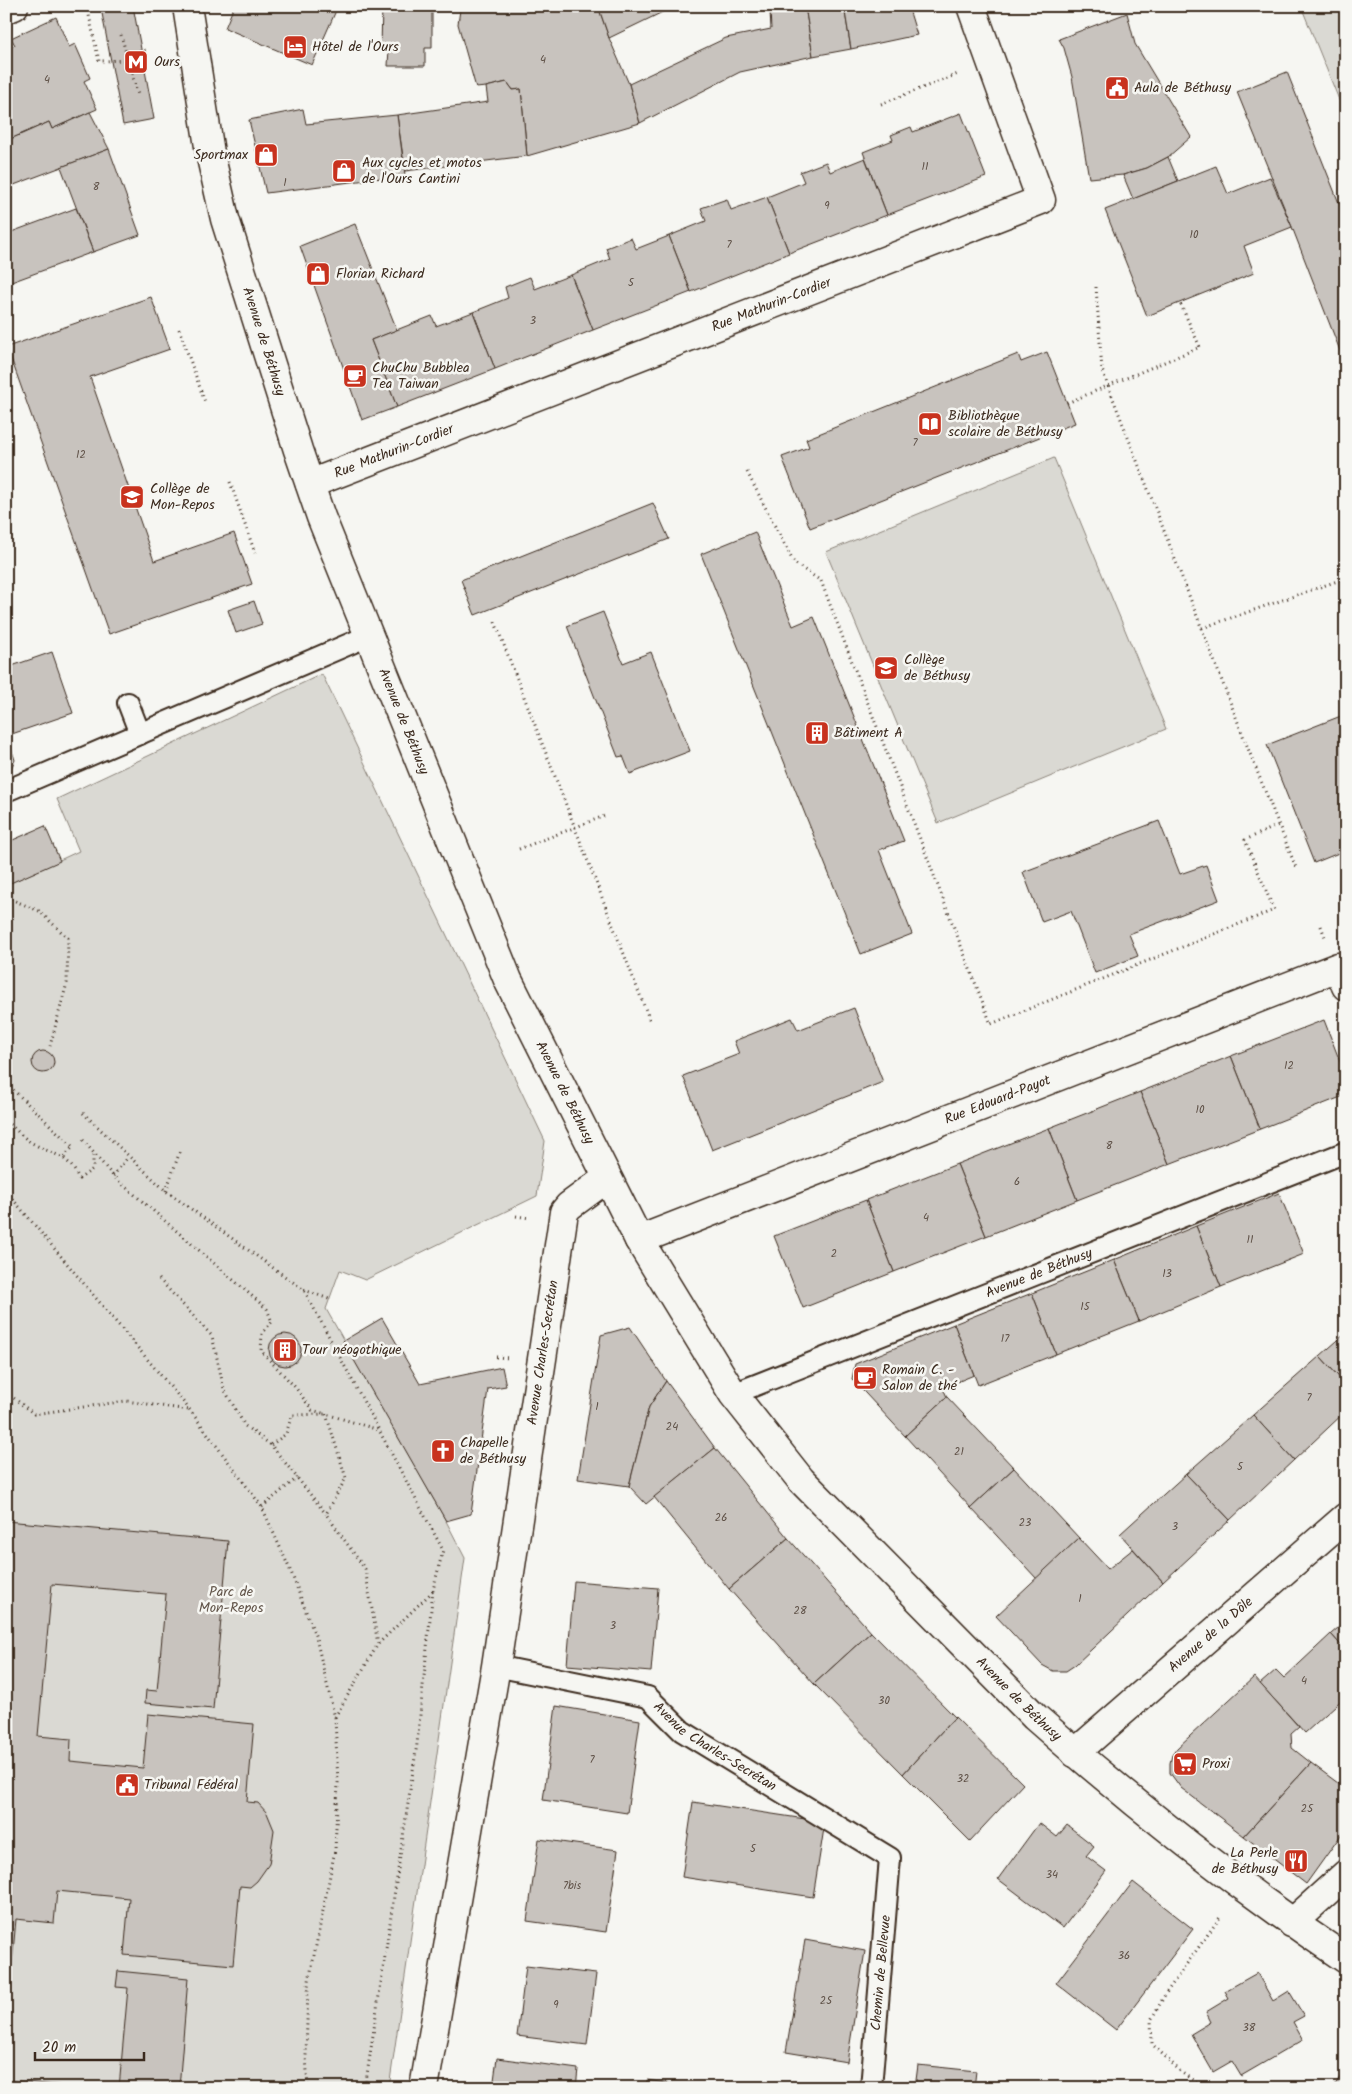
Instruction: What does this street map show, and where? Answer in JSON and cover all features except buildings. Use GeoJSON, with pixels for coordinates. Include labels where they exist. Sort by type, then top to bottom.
{"type":"FeatureCollection","features":[{"type":"Feature","properties":{"kind":"street"},"geometry":{"type":"LineString","coordinates":[[6,10],[14,6]]}},
{"type":"Feature","properties":{"kind":"street","name":"Avenue de Béthusy"},"geometry":{"type":"LineString","coordinates":[[187,6],[208,143],[225,219],[310,484],[368,636],[508,980],[639,1240],[733,1394],[801,1480],[1035,1717],[1076,1753],[1292,1923],[1346,1959]]}},
{"type":"Feature","properties":{"kind":"street","name":"Rue Mathurin-Cordier"},"geometry":{"type":"LineString","coordinates":[[310,484],[1041,200],[971,6]]}},
{"type":"Feature","properties":{"kind":"street","name":"Rue Edouard-Payot"},"geometry":{"type":"LineString","coordinates":[[639,1240],[1338,967],[1346,986]]}},
{"type":"Feature","properties":{"kind":"street","name":"Avenue Charles-Secrétan"},"geometry":{"type":"LineString","coordinates":[[424,2088],[496,1666],[564,1212],[569,1206],[607,1178]]}},
{"type":"Feature","properties":{"kind":"street","name":"Avenue de la Dôle"},"geometry":{"type":"LineString","coordinates":[[1076,1753],[1346,1517]]}},
{"type":"Feature","properties":{"kind":"street"},"geometry":{"type":"LineString","coordinates":[[1292,1923],[1346,1874]]}},
{"type":"Feature","properties":{"kind":"lane"},"geometry":{"type":"LineString","coordinates":[[6,791],[368,636]]}},
{"type":"Feature","properties":{"kind":"lane"},"geometry":{"type":"LineString","coordinates":[[128,703],[140,734]]}},
{"type":"Feature","properties":{"kind":"lane","name":"Avenue de Béthusy"},"geometry":{"type":"LineString","coordinates":[[733,1394],[1346,1152]]}},
{"type":"Feature","properties":{"kind":"lane","name":"Avenue Charles-Secrétan"},"geometry":{"type":"LineString","coordinates":[[496,1666],[648,1696],[682,1731],[890,1858]]}},
{"type":"Feature","properties":{"kind":"lane","name":"Chemin de Bellevue"},"geometry":{"type":"LineString","coordinates":[[871,2088],[890,1858]]}},
{"type":"Feature","properties":{"kind":"path"},"geometry":{"type":"LineString","coordinates":[[87,6],[99,61],[129,60],[141,51],[148,49]]}},
{"type":"Feature","properties":{"kind":"path"},"geometry":{"type":"LineString","coordinates":[[121,35],[138,95]]}},
{"type":"Feature","properties":{"kind":"path"},"geometry":{"type":"LineString","coordinates":[[881,104],[958,74]]}},
{"type":"Feature","properties":{"kind":"path"},"geometry":{"type":"LineString","coordinates":[[1096,287],[1102,370],[1297,870]]}},
{"type":"Feature","properties":{"kind":"path"},"geometry":{"type":"LineString","coordinates":[[1067,403],[1200,347],[1180,303]]}},
{"type":"Feature","properties":{"kind":"path"},"geometry":{"type":"LineString","coordinates":[[178,329],[205,402]]}},
{"type":"Feature","properties":{"kind":"path"},"geometry":{"type":"LineString","coordinates":[[747,472],[794,563],[821,581],[991,1024],[1274,910],[1245,840],[1278,825]]}},
{"type":"Feature","properties":{"kind":"path"},"geometry":{"type":"LineString","coordinates":[[230,482],[255,552]]}},
{"type":"Feature","properties":{"kind":"path"},"geometry":{"type":"LineString","coordinates":[[1202,628],[1346,578]]}},
{"type":"Feature","properties":{"kind":"path"},"geometry":{"type":"LineString","coordinates":[[495,622],[650,1021]]}},
{"type":"Feature","properties":{"kind":"path"},"geometry":{"type":"LineString","coordinates":[[519,848],[607,815]]}},
{"type":"Feature","properties":{"kind":"path"},"geometry":{"type":"LineString","coordinates":[[6,897],[39,911],[68,938],[67,983],[50,1046]]}},
{"type":"Feature","properties":{"kind":"path"},"geometry":{"type":"LineString","coordinates":[[6,1083],[73,1147],[64,1157]]}},
{"type":"Feature","properties":{"kind":"path"},"geometry":{"type":"LineString","coordinates":[[83,1113],[166,1191],[304,1290],[329,1299]]}},
{"type":"Feature","properties":{"kind":"path"},"geometry":{"type":"LineString","coordinates":[[6,1121],[32,1144],[64,1157],[74,1167],[79,1179],[93,1169],[93,1154]]}},
{"type":"Feature","properties":{"kind":"path"},"geometry":{"type":"LineString","coordinates":[[83,1140],[113,1176],[266,1310],[272,1322],[262,1333],[260,1351],[295,1387],[312,1410],[379,1430]]}},
{"type":"Feature","properties":{"kind":"path"},"geometry":{"type":"LineString","coordinates":[[166,1191],[180,1151]]}},
{"type":"Feature","properties":{"kind":"path"},"geometry":{"type":"LineString","coordinates":[[113,1176],[128,1156]]}},
{"type":"Feature","properties":{"kind":"path"},"geometry":{"type":"LineString","coordinates":[[6,1191],[190,1410],[262,1507],[291,1572],[316,1638],[335,1718],[338,1783],[335,1850],[308,1986],[306,2056],[308,2088]]}},
{"type":"Feature","properties":{"kind":"path"},"geometry":{"type":"LineString","coordinates":[[158,1280],[212,1336],[224,1389],[245,1426],[271,1445],[326,1514],[366,1569],[378,1644]]}},
{"type":"Feature","properties":{"kind":"path"},"geometry":{"type":"LineString","coordinates":[[304,1290],[444,1550],[433,1590],[417,1744],[365,2088]]}},
{"type":"Feature","properties":{"kind":"path"},"geometry":{"type":"LineString","coordinates":[[6,1392],[34,1414],[126,1401],[190,1410]]}},
{"type":"Feature","properties":{"kind":"path"},"geometry":{"type":"LineString","coordinates":[[271,1445],[286,1434],[292,1415],[326,1414]]}},
{"type":"Feature","properties":{"kind":"path"},"geometry":{"type":"LineString","coordinates":[[326,1414],[346,1478],[326,1514]]}},
{"type":"Feature","properties":{"kind":"path"},"geometry":{"type":"LineString","coordinates":[[262,1507],[297,1478]]}},
{"type":"Feature","properties":{"kind":"path"},"geometry":{"type":"LineString","coordinates":[[335,1718],[378,1644],[433,1590]]}},
{"type":"Feature","properties":{"kind":"path"},"geometry":{"type":"LineString","coordinates":[[1205,2088],[1182,2073],[1152,2044],[1151,2020],[1166,1993],[1221,1916]]}},
{"type":"Feature","properties":{"kind":"green space"},"geometry":{"type":"Polygon","coordinates":[[[1301,6],[1346,6],[1346,117],[1301,6]]]}},
{"type":"Feature","properties":{"kind":"green space"},"geometry":{"type":"Polygon","coordinates":[[[1054,458],[1166,729],[938,823],[826,552],[1054,458]]]}},
{"type":"Feature","properties":{"kind":"green space","name":"Parc de Mon-Repos"},"geometry":{"type":"Polygon","coordinates":[[[322,674],[545,1141],[537,1196],[365,1280],[340,1270],[326,1309],[465,1558],[389,2088],[6,2088],[6,885],[79,851],[57,799],[322,674]]]}},
{"type":"Feature","properties":{"kind":"place","name":"Hôtel de l'Ours"},"geometry":{"type":"Point","coordinates":[295,47]}},
{"type":"Feature","properties":{"kind":"place","name":"Ours"},"geometry":{"type":"Point","coordinates":[136,62]}},
{"type":"Feature","properties":{"kind":"place","name":"Aula de Béthusy"},"geometry":{"type":"Point","coordinates":[1117,88]}},
{"type":"Feature","properties":{"kind":"place","name":"Sportmax"},"geometry":{"type":"Point","coordinates":[266,155]}},
{"type":"Feature","properties":{"kind":"place","name":"Aux cycles et motos de l'Ours Cantini"},"geometry":{"type":"Point","coordinates":[344,171]}},
{"type":"Feature","properties":{"kind":"place","name":"Florian Richard"},"geometry":{"type":"Point","coordinates":[318,274]}},
{"type":"Feature","properties":{"kind":"place","name":"ChuChu Bubblea Tea Taiwan"},"geometry":{"type":"Point","coordinates":[355,376]}},
{"type":"Feature","properties":{"kind":"place","name":"Bibliothèque scolaire de Béthusy"},"geometry":{"type":"Point","coordinates":[930,424]}},
{"type":"Feature","properties":{"kind":"place","name":"Collège de Mon-Repos"},"geometry":{"type":"Point","coordinates":[132,497]}},
{"type":"Feature","properties":{"kind":"place","name":"Collège de Béthusy"},"geometry":{"type":"Point","coordinates":[886,668]}},
{"type":"Feature","properties":{"kind":"place","name":"Bâtiment A"},"geometry":{"type":"Point","coordinates":[817,733]}},
{"type":"Feature","properties":{"kind":"place","name":"Tour néogothique"},"geometry":{"type":"Point","coordinates":[285,1350]}},
{"type":"Feature","properties":{"kind":"place","name":"Romain C. - Salon de thé"},"geometry":{"type":"Point","coordinates":[865,1378]}},
{"type":"Feature","properties":{"kind":"place","name":"Chapelle de Béthusy"},"geometry":{"type":"Point","coordinates":[443,1451]}},
{"type":"Feature","properties":{"kind":"place","name":"Proxi"},"geometry":{"type":"Point","coordinates":[1185,1764]}},
{"type":"Feature","properties":{"kind":"place","name":"Tribunal Fédéral"},"geometry":{"type":"Point","coordinates":[127,1785]}},
{"type":"Feature","properties":{"kind":"place","name":"La Perle de Béthusy"},"geometry":{"type":"Point","coordinates":[1296,1861]}}]}
